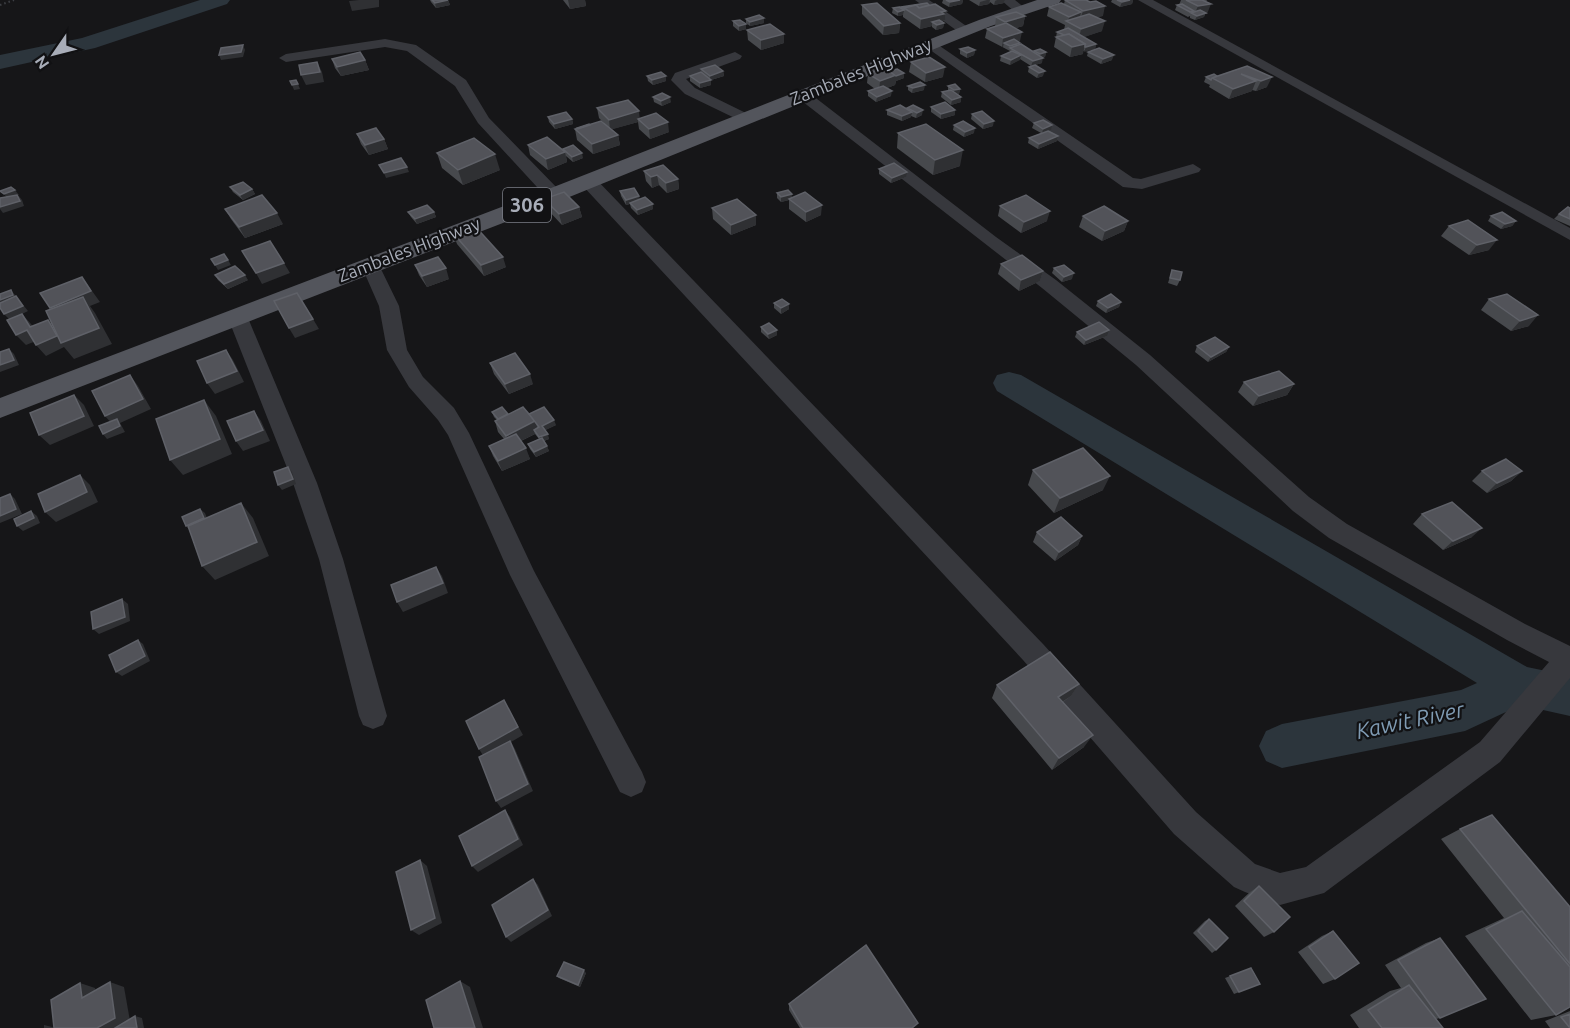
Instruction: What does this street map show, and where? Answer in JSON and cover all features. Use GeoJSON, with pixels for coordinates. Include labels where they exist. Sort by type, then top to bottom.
{"type":"FeatureCollection","features":[{"type":"Feature","properties":{"kind":"main road","name":"Zambales Highway"},"geometry":{"type":"LineString","coordinates":[[0,408],[554,195],[965,30],[1014,5],[1053,0]]}},
{"type":"Feature","properties":{"kind":"street"},"geometry":{"type":"LineString","coordinates":[[921,0],[965,30]]}},
{"type":"Feature","properties":{"kind":"street"},"geometry":{"type":"LineString","coordinates":[[1144,0],[1570,235]]}},
{"type":"Feature","properties":{"kind":"street"},"geometry":{"type":"LineString","coordinates":[[285,58],[368,44],[396,44],[411,48],[460,82],[483,120],[554,195]]}},
{"type":"Feature","properties":{"kind":"street"},"geometry":{"type":"LineString","coordinates":[[931,44],[1129,183],[1142,184],[1193,169]]}},
{"type":"Feature","properties":{"kind":"street"},"geometry":{"type":"LineString","coordinates":[[735,56],[680,76],[678,80],[690,91],[745,118]]}},
{"type":"Feature","properties":{"kind":"street"},"geometry":{"type":"LineString","coordinates":[[588,181],[1033,652],[1185,823],[1245,876],[1280,889],[1313,882],[1490,752],[1570,659],[1485,615],[1338,531],[1301,504],[1143,360],[1049,284],[990,241],[803,95]]}},
{"type":"Feature","properties":{"kind":"street"},"geometry":{"type":"LineString","coordinates":[[370,266],[389,306],[397,350],[416,382],[446,414],[458,433],[523,575],[631,782]]}},
{"type":"Feature","properties":{"kind":"street"},"geometry":{"type":"LineString","coordinates":[[238,318],[279,413],[313,505],[331,559],[373,716]]}},
{"type":"Feature","properties":{"kind":"path"},"geometry":{"type":"LineString","coordinates":[[0,5],[14,0]]}},
{"type":"Feature","properties":{"kind":"building"},"geometry":{"type":"Polygon","coordinates":[[[432,0],[448,0],[435,3],[432,0]]]}},
{"type":"Feature","properties":{"kind":"building"},"geometry":{"type":"Polygon","coordinates":[[[1065,0],[1096,1],[1105,6],[1083,11],[1065,0]]]}},
{"type":"Feature","properties":{"kind":"building"},"geometry":{"type":"Polygon","coordinates":[[[1186,0],[1202,0],[1211,4],[1198,6],[1186,0]]]}},
{"type":"Feature","properties":{"kind":"building"},"geometry":{"type":"Polygon","coordinates":[[[877,3],[900,23],[884,26],[862,5],[877,3]]]}},
{"type":"Feature","properties":{"kind":"building"},"geometry":{"type":"Polygon","coordinates":[[[927,3],[929,5],[919,8],[916,5],[904,9],[901,7],[927,3]]]}},
{"type":"Feature","properties":{"kind":"building"},"geometry":{"type":"Polygon","coordinates":[[[1061,3],[1081,12],[1069,17],[1049,7],[1061,3]]]}},
{"type":"Feature","properties":{"kind":"building"},"geometry":{"type":"Polygon","coordinates":[[[935,4],[946,11],[941,12],[944,14],[921,19],[904,8],[916,5],[919,8],[935,4]]]}},
{"type":"Feature","properties":{"kind":"building"},"geometry":{"type":"Polygon","coordinates":[[[1182,4],[1194,11],[1190,12],[1177,5],[1182,4]]]}},
{"type":"Feature","properties":{"kind":"building"},"geometry":{"type":"Polygon","coordinates":[[[899,7],[904,10],[898,12],[893,8],[899,7]]]}},
{"type":"Feature","properties":{"kind":"building"},"geometry":{"type":"Polygon","coordinates":[[[1200,10],[1206,13],[1197,16],[1191,13],[1200,10]]]}},
{"type":"Feature","properties":{"kind":"building"},"geometry":{"type":"Polygon","coordinates":[[[1016,12],[1025,16],[1005,22],[996,17],[1016,12]]]}},
{"type":"Feature","properties":{"kind":"building"},"geometry":{"type":"Polygon","coordinates":[[[1089,14],[1105,21],[1081,29],[1066,21],[1089,14]]]}},
{"type":"Feature","properties":{"kind":"building"},"geometry":{"type":"Polygon","coordinates":[[[759,15],[764,18],[750,22],[746,19],[759,15]]]}},
{"type":"Feature","properties":{"kind":"building"},"geometry":{"type":"Polygon","coordinates":[[[740,20],[746,24],[739,26],[733,21],[740,20]]]}},
{"type":"Feature","properties":{"kind":"building"},"geometry":{"type":"Polygon","coordinates":[[[939,20],[944,23],[937,25],[932,22],[939,20]]]}},
{"type":"Feature","properties":{"kind":"building"},"geometry":{"type":"Polygon","coordinates":[[[1006,23],[1022,32],[1003,38],[987,29],[1006,23]]]}},
{"type":"Feature","properties":{"kind":"building"},"geometry":{"type":"Polygon","coordinates":[[[770,24],[784,34],[761,40],[747,30],[770,24]]]}},
{"type":"Feature","properties":{"kind":"building"},"geometry":{"type":"Polygon","coordinates":[[[1068,28],[1096,44],[1085,47],[1085,44],[1069,34],[1064,35],[1057,32],[1068,28]]]}},
{"type":"Feature","properties":{"kind":"building"},"geometry":{"type":"Polygon","coordinates":[[[1069,34],[1085,44],[1072,47],[1056,37],[1069,34]]]}},
{"type":"Feature","properties":{"kind":"building"},"geometry":{"type":"Polygon","coordinates":[[[1014,39],[1020,43],[1010,46],[1004,43],[1014,39]]]}},
{"type":"Feature","properties":{"kind":"building"},"geometry":{"type":"Polygon","coordinates":[[[1021,44],[1043,58],[1033,61],[1010,48],[1021,44]]]}},
{"type":"Feature","properties":{"kind":"building"},"geometry":{"type":"Polygon","coordinates":[[[243,45],[241,52],[219,55],[221,48],[243,45]]]}},
{"type":"Feature","properties":{"kind":"building"},"geometry":{"type":"Polygon","coordinates":[[[968,47],[975,50],[967,53],[960,49],[968,47]]]}},
{"type":"Feature","properties":{"kind":"building"},"geometry":{"type":"Polygon","coordinates":[[[1099,48],[1114,55],[1103,59],[1088,52],[1099,48]]]}},
{"type":"Feature","properties":{"kind":"building"},"geometry":{"type":"Polygon","coordinates":[[[1040,49],[1046,52],[1040,54],[1034,51],[1040,49]]]}},
{"type":"Feature","properties":{"kind":"building"},"geometry":{"type":"Polygon","coordinates":[[[1012,51],[1021,55],[1011,60],[1001,56],[1012,51]]]}},
{"type":"Feature","properties":{"kind":"building"},"geometry":{"type":"Polygon","coordinates":[[[360,52],[365,60],[337,67],[332,59],[360,52]]]}},
{"type":"Feature","properties":{"kind":"building"},"geometry":{"type":"Polygon","coordinates":[[[929,57],[945,67],[926,73],[911,62],[929,57]]]}},
{"type":"Feature","properties":{"kind":"building"},"geometry":{"type":"Polygon","coordinates":[[[317,62],[320,72],[301,75],[299,65],[317,62]]]}},
{"type":"Feature","properties":{"kind":"building"},"geometry":{"type":"Polygon","coordinates":[[[715,65],[723,71],[710,76],[701,69],[715,65]]]}},
{"type":"Feature","properties":{"kind":"building"},"geometry":{"type":"Polygon","coordinates":[[[1035,65],[1045,71],[1039,73],[1029,67],[1035,65]]]}},
{"type":"Feature","properties":{"kind":"building"},"geometry":{"type":"Polygon","coordinates":[[[1247,66],[1272,77],[1261,81],[1241,74],[1256,81],[1233,89],[1212,78],[1247,66]]]}},
{"type":"Feature","properties":{"kind":"building"},"geometry":{"type":"Polygon","coordinates":[[[884,68],[896,75],[880,81],[868,74],[884,68]]]}},
{"type":"Feature","properties":{"kind":"building"},"geometry":{"type":"Polygon","coordinates":[[[897,69],[904,73],[896,76],[889,71],[897,69]]]}},
{"type":"Feature","properties":{"kind":"building"},"geometry":{"type":"Polygon","coordinates":[[[661,72],[666,76],[652,80],[647,76],[661,72]]]}},
{"type":"Feature","properties":{"kind":"building"},"geometry":{"type":"Polygon","coordinates":[[[701,72],[711,80],[700,83],[690,76],[701,72]]]}},
{"type":"Feature","properties":{"kind":"building"},"geometry":{"type":"Polygon","coordinates":[[[1214,74],[1217,76],[1211,80],[1206,77],[1214,74]]]}},
{"type":"Feature","properties":{"kind":"building"},"geometry":{"type":"Polygon","coordinates":[[[296,80],[298,84],[292,85],[290,81],[296,80]]]}},
{"type":"Feature","properties":{"kind":"building"},"geometry":{"type":"Polygon","coordinates":[[[920,82],[925,85],[913,88],[908,86],[920,82]]]}},
{"type":"Feature","properties":{"kind":"building"},"geometry":{"type":"Polygon","coordinates":[[[955,84],[960,89],[954,90],[948,86],[955,84]]]}},
{"type":"Feature","properties":{"kind":"building"},"geometry":{"type":"Polygon","coordinates":[[[883,86],[892,91],[877,97],[868,91],[883,86]]]}},
{"type":"Feature","properties":{"kind":"building"},"geometry":{"type":"Polygon","coordinates":[[[951,90],[961,97],[952,100],[942,92],[951,90]]]}},
{"type":"Feature","properties":{"kind":"building"},"geometry":{"type":"Polygon","coordinates":[[[662,93],[670,97],[661,101],[653,97],[662,93]]]}},
{"type":"Feature","properties":{"kind":"building"},"geometry":{"type":"Polygon","coordinates":[[[628,100],[639,111],[609,120],[597,108],[628,100]]]}},
{"type":"Feature","properties":{"kind":"building"},"geometry":{"type":"Polygon","coordinates":[[[945,102],[955,110],[941,114],[931,107],[945,102]]]}},
{"type":"Feature","properties":{"kind":"building"},"geometry":{"type":"Polygon","coordinates":[[[900,105],[912,112],[902,116],[887,110],[900,105]]]}},
{"type":"Feature","properties":{"kind":"building"},"geometry":{"type":"Polygon","coordinates":[[[913,105],[923,110],[917,113],[907,108],[913,105]]]}},
{"type":"Feature","properties":{"kind":"building"},"geometry":{"type":"Polygon","coordinates":[[[982,111],[994,121],[984,124],[972,114],[982,111]]]}},
{"type":"Feature","properties":{"kind":"building"},"geometry":{"type":"Polygon","coordinates":[[[566,112],[572,119],[554,124],[548,117],[566,112]]]}},
{"type":"Feature","properties":{"kind":"building"},"geometry":{"type":"Polygon","coordinates":[[[656,113],[668,122],[649,129],[638,119],[656,113]]]}},
{"type":"Feature","properties":{"kind":"building"},"geometry":{"type":"Polygon","coordinates":[[[1043,120],[1052,125],[1043,129],[1034,123],[1043,120]]]}},
{"type":"Feature","properties":{"kind":"building"},"geometry":{"type":"Polygon","coordinates":[[[601,121],[618,135],[592,144],[575,129],[601,121]]]}},
{"type":"Feature","properties":{"kind":"building"},"geometry":{"type":"Polygon","coordinates":[[[963,121],[975,128],[965,132],[954,125],[963,121]]]}},
{"type":"Feature","properties":{"kind":"building"},"geometry":{"type":"Polygon","coordinates":[[[926,124],[963,150],[935,160],[898,133],[926,124]]]}},
{"type":"Feature","properties":{"kind":"building"},"geometry":{"type":"Polygon","coordinates":[[[376,128],[384,139],[365,145],[357,134],[376,128]]]}},
{"type":"Feature","properties":{"kind":"building"},"geometry":{"type":"Polygon","coordinates":[[[1048,131],[1058,136],[1039,144],[1029,138],[1048,131]]]}},
{"type":"Feature","properties":{"kind":"building"},"geometry":{"type":"Polygon","coordinates":[[[547,137],[565,152],[546,159],[528,145],[547,137]]]}},
{"type":"Feature","properties":{"kind":"building"},"geometry":{"type":"Polygon","coordinates":[[[474,138],[495,154],[458,170],[437,153],[474,138]]]}},
{"type":"Feature","properties":{"kind":"building"},"geometry":{"type":"Polygon","coordinates":[[[573,145],[582,153],[572,157],[563,149],[573,145]]]}},
{"type":"Feature","properties":{"kind":"building"},"geometry":{"type":"Polygon","coordinates":[[[401,158],[407,167],[384,173],[379,165],[401,158]]]}},
{"type":"Feature","properties":{"kind":"building"},"geometry":{"type":"Polygon","coordinates":[[[894,163],[907,172],[892,178],[879,169],[894,163]]]}},
{"type":"Feature","properties":{"kind":"building"},"geometry":{"type":"Polygon","coordinates":[[[663,165],[678,179],[666,183],[657,175],[651,177],[644,171],[663,165]]]}},
{"type":"Feature","properties":{"kind":"building"},"geometry":{"type":"Polygon","coordinates":[[[243,182],[252,189],[240,195],[230,187],[243,182]]]}},
{"type":"Feature","properties":{"kind":"building"},"geometry":{"type":"Polygon","coordinates":[[[11,187],[15,190],[4,194],[0,191],[11,187]]]}},
{"type":"Feature","properties":{"kind":"building"},"geometry":{"type":"Polygon","coordinates":[[[634,188],[639,196],[626,200],[620,191],[634,188]]]}},
{"type":"Feature","properties":{"kind":"building"},"geometry":{"type":"Polygon","coordinates":[[[788,190],[792,194],[781,197],[777,193],[788,190]]]}},
{"type":"Feature","properties":{"kind":"building"},"geometry":{"type":"Polygon","coordinates":[[[564,192],[579,207],[559,214],[544,199],[564,192]]]}},
{"type":"Feature","properties":{"kind":"building"},"geometry":{"type":"Polygon","coordinates":[[[805,192],[822,205],[806,212],[789,199],[805,192]]]}},
{"type":"Feature","properties":{"kind":"building"},"geometry":{"type":"Polygon","coordinates":[[[17,195],[20,201],[0,207],[0,198],[17,195]]]}},
{"type":"Feature","properties":{"kind":"building"},"geometry":{"type":"Polygon","coordinates":[[[262,195],[277,213],[239,227],[225,209],[262,195]]]}},
{"type":"Feature","properties":{"kind":"building"},"geometry":{"type":"Polygon","coordinates":[[[1026,195],[1050,211],[1024,222],[1000,206],[1026,195]]]}},
{"type":"Feature","properties":{"kind":"building"},"geometry":{"type":"Polygon","coordinates":[[[645,197],[653,204],[637,210],[630,203],[645,197]]]}},
{"type":"Feature","properties":{"kind":"building"},"geometry":{"type":"Polygon","coordinates":[[[737,199],[756,215],[731,225],[712,208],[737,199]]]}},
{"type":"Feature","properties":{"kind":"building"},"geometry":{"type":"Polygon","coordinates":[[[427,205],[434,212],[415,219],[408,212],[427,205]]]}},
{"type":"Feature","properties":{"kind":"building"},"geometry":{"type":"Polygon","coordinates":[[[1104,206],[1128,221],[1105,231],[1083,216],[1104,206]]]}},
{"type":"Feature","properties":{"kind":"building"},"geometry":{"type":"Polygon","coordinates":[[[1568,207],[1570,208],[1570,219],[1559,214],[1568,207]]]}},
{"type":"Feature","properties":{"kind":"building"},"geometry":{"type":"Polygon","coordinates":[[[1502,212],[1516,221],[1505,224],[1491,216],[1502,212]]]}},
{"type":"Feature","properties":{"kind":"building"},"geometry":{"type":"Polygon","coordinates":[[[1468,220],[1497,240],[1477,245],[1449,226],[1468,220]]]}},
{"type":"Feature","properties":{"kind":"building"},"geometry":{"type":"Polygon","coordinates":[[[474,225],[503,257],[481,265],[453,233],[474,225]]]}},
{"type":"Feature","properties":{"kind":"building"},"geometry":{"type":"Polygon","coordinates":[[[270,241],[284,263],[256,273],[242,251],[270,241]]]}},
{"type":"Feature","properties":{"kind":"building"},"geometry":{"type":"Polygon","coordinates":[[[224,254],[228,260],[215,265],[211,259],[224,254]]]}},
{"type":"Feature","properties":{"kind":"building"},"geometry":{"type":"Polygon","coordinates":[[[1022,255],[1043,271],[1021,280],[1001,264],[1022,255]]]}},
{"type":"Feature","properties":{"kind":"building"},"geometry":{"type":"Polygon","coordinates":[[[438,257],[446,268],[422,276],[415,265],[438,257]]]}},
{"type":"Feature","properties":{"kind":"building"},"geometry":{"type":"Polygon","coordinates":[[[1064,265],[1074,273],[1064,277],[1054,268],[1064,265]]]}},
{"type":"Feature","properties":{"kind":"building"},"geometry":{"type":"Polygon","coordinates":[[[235,266],[245,275],[224,284],[215,275],[235,266]]]}},
{"type":"Feature","properties":{"kind":"building"},"geometry":{"type":"Polygon","coordinates":[[[1172,270],[1182,272],[1180,280],[1170,278],[1172,270]]]}},
{"type":"Feature","properties":{"kind":"building"},"geometry":{"type":"Polygon","coordinates":[[[82,277],[91,291],[50,308],[40,293],[82,277]]]}},
{"type":"Feature","properties":{"kind":"building"},"geometry":{"type":"Polygon","coordinates":[[[11,290],[13,295],[0,300],[0,294],[11,290]]]}},
{"type":"Feature","properties":{"kind":"building"},"geometry":{"type":"Polygon","coordinates":[[[297,293],[313,319],[289,328],[274,301],[297,293]]]}},
{"type":"Feature","properties":{"kind":"building"},"geometry":{"type":"Polygon","coordinates":[[[1111,294],[1121,302],[1108,308],[1098,301],[1111,294]]]}},
{"type":"Feature","properties":{"kind":"building"},"geometry":{"type":"Polygon","coordinates":[[[1507,294],[1538,315],[1520,321],[1489,299],[1507,294]]]}},
{"type":"Feature","properties":{"kind":"building"},"geometry":{"type":"Polygon","coordinates":[[[16,296],[23,306],[4,314],[0,303],[16,296]]]}},
{"type":"Feature","properties":{"kind":"building"},"geometry":{"type":"Polygon","coordinates":[[[83,297],[99,328],[61,343],[46,311],[83,297]]]}},
{"type":"Feature","properties":{"kind":"building"},"geometry":{"type":"Polygon","coordinates":[[[782,299],[789,304],[781,308],[774,303],[782,299]]]}},
{"type":"Feature","properties":{"kind":"building"},"geometry":{"type":"Polygon","coordinates":[[[22,314],[30,327],[48,320],[57,336],[36,345],[27,330],[16,335],[7,320],[22,314]]]}},
{"type":"Feature","properties":{"kind":"building"},"geometry":{"type":"Polygon","coordinates":[[[1099,322],[1109,330],[1086,340],[1077,332],[1099,322]]]}},
{"type":"Feature","properties":{"kind":"building"},"geometry":{"type":"Polygon","coordinates":[[[769,323],[777,330],[768,334],[761,327],[769,323]]]}},
{"type":"Feature","properties":{"kind":"building"},"geometry":{"type":"Polygon","coordinates":[[[1215,337],[1229,347],[1211,357],[1197,346],[1215,337]]]}},
{"type":"Feature","properties":{"kind":"building"},"geometry":{"type":"Polygon","coordinates":[[[9,349],[14,360],[0,365],[0,352],[9,349]]]}},
{"type":"Feature","properties":{"kind":"building"},"geometry":{"type":"Polygon","coordinates":[[[226,350],[237,371],[207,383],[197,361],[226,350]]]}},
{"type":"Feature","properties":{"kind":"building"},"geometry":{"type":"Polygon","coordinates":[[[515,353],[530,374],[505,384],[490,363],[515,353]]]}},
{"type":"Feature","properties":{"kind":"building"},"geometry":{"type":"Polygon","coordinates":[[[1279,371],[1294,384],[1259,396],[1244,382],[1279,371]]]}},
{"type":"Feature","properties":{"kind":"building"},"geometry":{"type":"Polygon","coordinates":[[[130,375],[143,399],[105,416],[92,391],[130,375]]]}},
{"type":"Feature","properties":{"kind":"building"},"geometry":{"type":"Polygon","coordinates":[[[74,395],[84,416],[39,435],[30,413],[74,395]]]}},
{"type":"Feature","properties":{"kind":"building"},"geometry":{"type":"Polygon","coordinates":[[[204,400],[220,439],[170,460],[156,419],[204,400]]]}},
{"type":"Feature","properties":{"kind":"building"},"geometry":{"type":"Polygon","coordinates":[[[502,407],[508,414],[498,419],[492,412],[502,407]]]}},
{"type":"Feature","properties":{"kind":"building"},"geometry":{"type":"Polygon","coordinates":[[[523,407],[535,421],[506,436],[495,421],[523,407]]]}},
{"type":"Feature","properties":{"kind":"building"},"geometry":{"type":"Polygon","coordinates":[[[544,407],[554,420],[542,426],[548,434],[539,437],[534,430],[539,427],[529,414],[544,407]]]}},
{"type":"Feature","properties":{"kind":"building"},"geometry":{"type":"Polygon","coordinates":[[[254,411],[263,430],[236,441],[227,421],[254,411]]]}},
{"type":"Feature","properties":{"kind":"building"},"geometry":{"type":"Polygon","coordinates":[[[117,419],[120,426],[103,434],[99,426],[117,419]]]}},
{"type":"Feature","properties":{"kind":"building"},"geometry":{"type":"Polygon","coordinates":[[[516,434],[526,448],[498,461],[489,446],[516,434]]]}},
{"type":"Feature","properties":{"kind":"building"},"geometry":{"type":"Polygon","coordinates":[[[542,438],[547,446],[534,452],[528,444],[542,438]]]}},
{"type":"Feature","properties":{"kind":"building"},"geometry":{"type":"Polygon","coordinates":[[[1083,448],[1110,476],[1060,498],[1033,470],[1083,448]]]}},
{"type":"Feature","properties":{"kind":"building"},"geometry":{"type":"Polygon","coordinates":[[[1506,459],[1522,471],[1497,483],[1482,471],[1506,459]]]}},
{"type":"Feature","properties":{"kind":"building"},"geometry":{"type":"Polygon","coordinates":[[[288,467],[293,479],[278,485],[274,472],[288,467]]]}},
{"type":"Feature","properties":{"kind":"building"},"geometry":{"type":"Polygon","coordinates":[[[80,475],[87,492],[45,512],[38,494],[80,475]]]}},
{"type":"Feature","properties":{"kind":"building"},"geometry":{"type":"Polygon","coordinates":[[[10,494],[16,509],[0,516],[0,498],[10,494]]]}},
{"type":"Feature","properties":{"kind":"building"},"geometry":{"type":"Polygon","coordinates":[[[1452,502],[1482,528],[1453,541],[1422,514],[1452,502]]]}},
{"type":"Feature","properties":{"kind":"building"},"geometry":{"type":"Polygon","coordinates":[[[241,503],[257,542],[202,566],[188,526],[241,503]]]}},
{"type":"Feature","properties":{"kind":"building"},"geometry":{"type":"Polygon","coordinates":[[[200,509],[204,518],[186,526],[182,517],[200,509]]]}},
{"type":"Feature","properties":{"kind":"building"},"geometry":{"type":"Polygon","coordinates":[[[31,511],[34,518],[17,526],[14,519],[31,511]]]}},
{"type":"Feature","properties":{"kind":"building"},"geometry":{"type":"Polygon","coordinates":[[[1061,517],[1082,536],[1059,552],[1037,532],[1061,517]]]}},
{"type":"Feature","properties":{"kind":"building"},"geometry":{"type":"Polygon","coordinates":[[[436,567],[443,583],[397,602],[391,585],[436,567]]]}},
{"type":"Feature","properties":{"kind":"building"},"geometry":{"type":"Polygon","coordinates":[[[122,599],[125,617],[93,629],[91,612],[122,599]]]}},
{"type":"Feature","properties":{"kind":"building"},"geometry":{"type":"Polygon","coordinates":[[[138,640],[145,656],[116,672],[109,655],[138,640]]]}},
{"type":"Feature","properties":{"kind":"building"},"geometry":{"type":"Polygon","coordinates":[[[1050,652],[1079,684],[1058,697],[1093,735],[1059,758],[997,685],[1050,652]]]}},
{"type":"Feature","properties":{"kind":"building"},"geometry":{"type":"Polygon","coordinates":[[[504,700],[518,727],[479,749],[466,721],[504,700]]]}},
{"type":"Feature","properties":{"kind":"building"},"geometry":{"type":"Polygon","coordinates":[[[510,741],[528,784],[496,801],[479,757],[510,741]]]}},
{"type":"Feature","properties":{"kind":"building"},"geometry":{"type":"Polygon","coordinates":[[[505,810],[518,839],[472,866],[459,836],[505,810]]]}},
{"type":"Feature","properties":{"kind":"building"},"geometry":{"type":"Polygon","coordinates":[[[1492,815],[1570,907],[1570,964],[1460,829],[1492,815]]]}},
{"type":"Feature","properties":{"kind":"building"},"geometry":{"type":"Polygon","coordinates":[[[420,860],[435,918],[411,930],[396,872],[420,860]]]}},
{"type":"Feature","properties":{"kind":"building"},"geometry":{"type":"Polygon","coordinates":[[[533,879],[548,910],[506,937],[492,905],[533,879]]]}},
{"type":"Feature","properties":{"kind":"building"},"geometry":{"type":"Polygon","coordinates":[[[1259,886],[1290,917],[1274,932],[1244,901],[1259,886]]]}},
{"type":"Feature","properties":{"kind":"building"},"geometry":{"type":"Polygon","coordinates":[[[1522,911],[1570,967],[1570,1007],[1556,1015],[1486,929],[1522,911]]]}},
{"type":"Feature","properties":{"kind":"building"},"geometry":{"type":"Polygon","coordinates":[[[1209,919],[1228,938],[1216,950],[1198,931],[1209,919]]]}},
{"type":"Feature","properties":{"kind":"building"},"geometry":{"type":"Polygon","coordinates":[[[1333,931],[1359,963],[1335,979],[1309,947],[1333,931]]]}},
{"type":"Feature","properties":{"kind":"building"},"geometry":{"type":"Polygon","coordinates":[[[1440,938],[1486,999],[1440,1018],[1398,960],[1440,938]]]}},
{"type":"Feature","properties":{"kind":"building"},"geometry":{"type":"Polygon","coordinates":[[[866,945],[918,1023],[912,1028],[803,1028],[789,1004],[866,945]]]}},
{"type":"Feature","properties":{"kind":"building"},"geometry":{"type":"Polygon","coordinates":[[[564,962],[584,970],[578,985],[557,976],[564,962]]]}},
{"type":"Feature","properties":{"kind":"building"},"geometry":{"type":"Polygon","coordinates":[[[1251,968],[1260,984],[1239,992],[1230,976],[1251,968]]]}},
{"type":"Feature","properties":{"kind":"building"},"geometry":{"type":"Polygon","coordinates":[[[460,981],[475,1028],[434,1028],[426,1000],[460,981]]]}},
{"type":"Feature","properties":{"kind":"building"},"geometry":{"type":"Polygon","coordinates":[[[110,982],[115,1018],[97,1028],[54,1028],[51,1000],[80,983],[82,998],[110,982]]]}},
{"type":"Feature","properties":{"kind":"building"},"geometry":{"type":"Polygon","coordinates":[[[1409,985],[1443,1028],[1382,1028],[1368,1010],[1409,985]]]}},
{"type":"Feature","properties":{"kind":"building"},"geometry":{"type":"Polygon","coordinates":[[[1570,1014],[1570,1028],[1561,1017],[1570,1014]]]}},
{"type":"Feature","properties":{"kind":"building"},"geometry":{"type":"Polygon","coordinates":[[[135,1016],[137,1028],[115,1028],[135,1016]]]}},
{"type":"Feature","properties":{"kind":"waterway"},"geometry":{"type":"LineString","coordinates":[[0,62],[87,43],[220,0]]}},
{"type":"Feature","properties":{"kind":"waterway"},"geometry":{"type":"LineString","coordinates":[[1009,383],[1519,685]]}},
{"type":"Feature","properties":{"kind":"waterway","name":"Kawit River"},"geometry":{"type":"LineString","coordinates":[[1282,746],[1465,710],[1519,685]]}},
{"type":"Feature","properties":{"kind":"waterway","name":"Kawit River"},"geometry":{"type":"LineString","coordinates":[[1519,685],[1570,696]]}}]}
